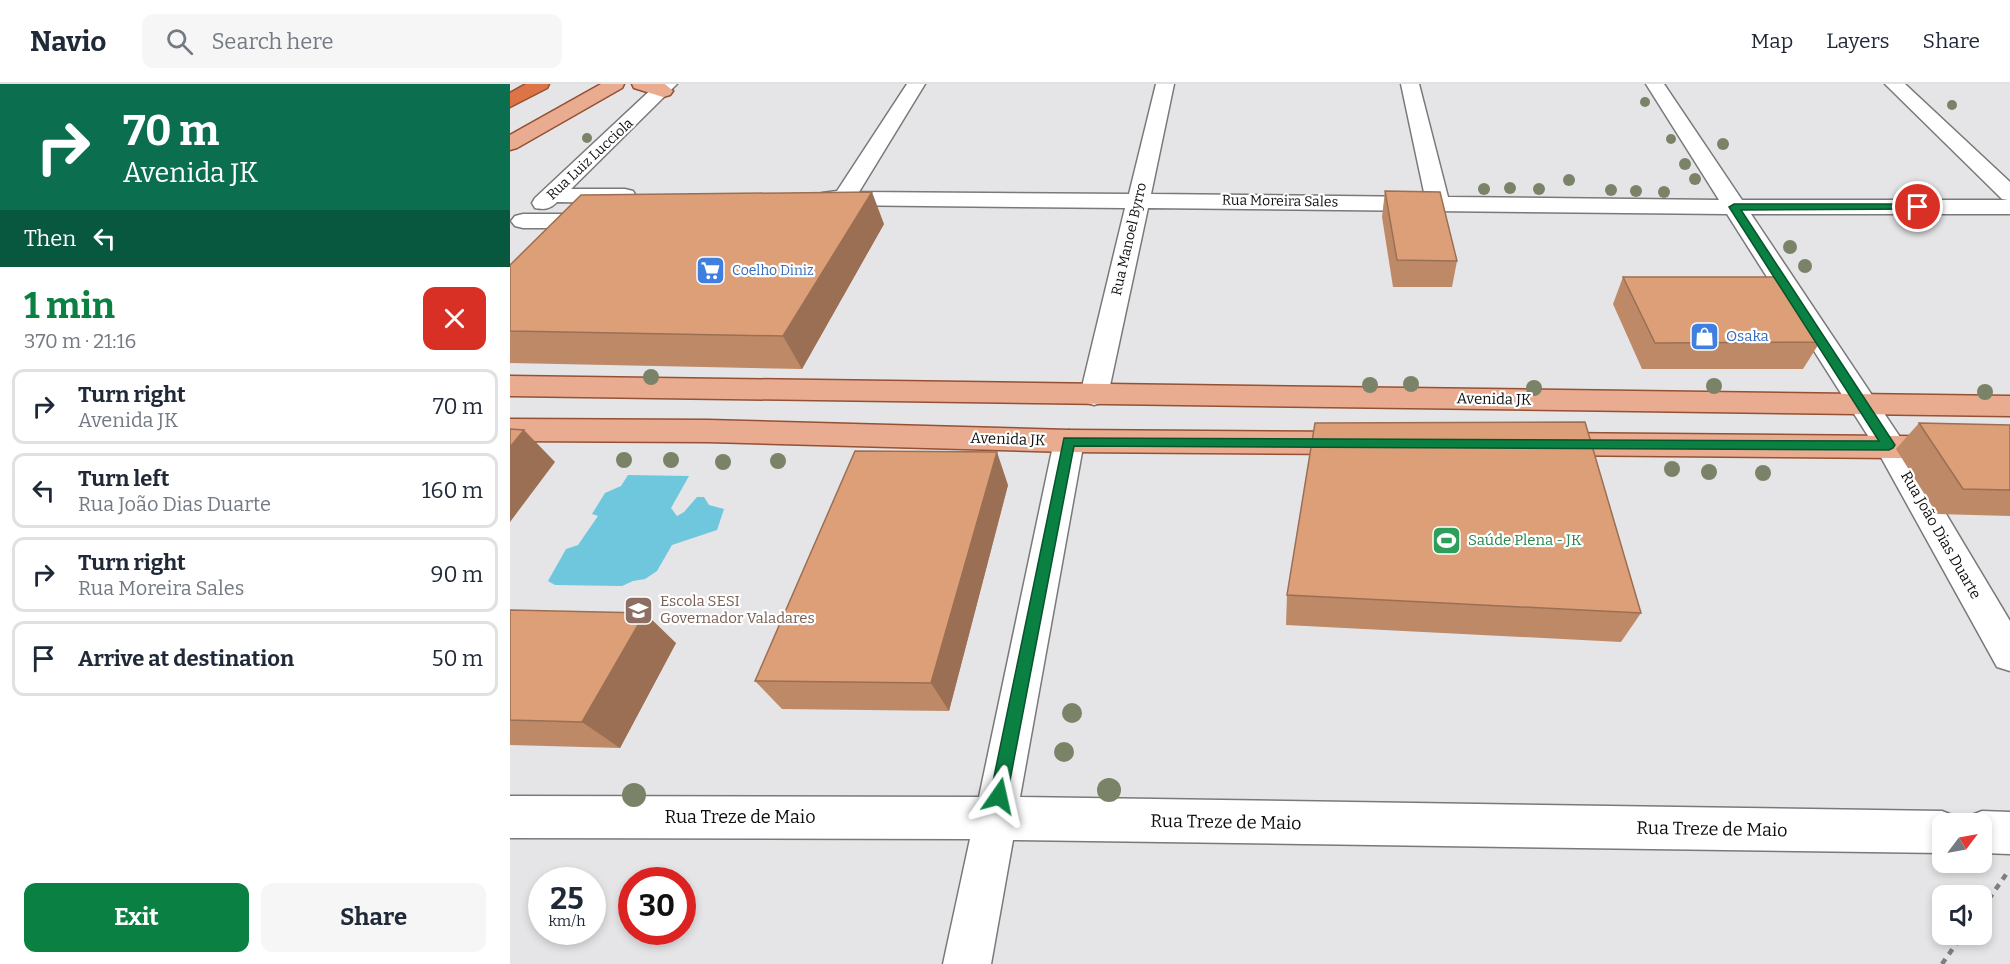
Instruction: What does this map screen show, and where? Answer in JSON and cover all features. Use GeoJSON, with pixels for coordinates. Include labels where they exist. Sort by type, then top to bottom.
{"type":"FeatureCollection","features":[{"type":"Feature","properties":{"kind":"highway"},"geometry":{"type":"LineString","coordinates":[[510,100],[540,84]]}},
{"type":"Feature","properties":{"kind":"main road"},"geometry":{"type":"LineString","coordinates":[[510,144],[611,86],[641,84],[666,87]]}},
{"type":"Feature","properties":{"kind":"main road","name":"Avenida JK"},"geometry":{"type":"LineString","coordinates":[[510,386],[2010,406]]}},
{"type":"Feature","properties":{"kind":"main road","name":"Avenida JK"},"geometry":{"type":"LineString","coordinates":[[510,430],[708,431],[1069,441],[1390,443]]}},
{"type":"Feature","properties":{"kind":"main road"},"geometry":{"type":"LineString","coordinates":[[1520,443],[2010,448]]}},
{"type":"Feature","properties":{"kind":"street"},"geometry":{"type":"LineString","coordinates":[[844,198],[916,84]]}},
{"type":"Feature","properties":{"kind":"street","name":"Rua Manoel Byrro"},"geometry":{"type":"LineString","coordinates":[[1094,395],[1165,84]]}},
{"type":"Feature","properties":{"kind":"street"},"geometry":{"type":"LineString","coordinates":[[1410,84],[1438,203]]}},
{"type":"Feature","properties":{"kind":"street","name":"Rua João Dias Duarte"},"geometry":{"type":"LineString","coordinates":[[1655,84],[1889,445],[2010,655]]}},
{"type":"Feature","properties":{"kind":"street"},"geometry":{"type":"LineString","coordinates":[[1894,84],[2010,194]]}},
{"type":"Feature","properties":{"kind":"street","name":"Rua Luiz Lucciola"},"geometry":{"type":"LineString","coordinates":[[516,226],[666,87]]}},
{"type":"Feature","properties":{"kind":"street"},"geometry":{"type":"LineString","coordinates":[[551,195],[645,196]]}},
{"type":"Feature","properties":{"kind":"street","name":"Rua Moreira Sales"},"geometry":{"type":"LineString","coordinates":[[808,198],[1734,207],[2010,207]]}},
{"type":"Feature","properties":{"kind":"street"},"geometry":{"type":"LineString","coordinates":[[516,226],[626,222]]}},
{"type":"Feature","properties":{"kind":"street"},"geometry":{"type":"LineString","coordinates":[[967,964],[1069,441]]}},
{"type":"Feature","properties":{"kind":"street","name":"Rua Treze de Maio"},"geometry":{"type":"LineString","coordinates":[[510,817],[994,818],[1932,832]]}},
{"type":"Feature","properties":{"kind":"street"},"geometry":{"type":"LineString","coordinates":[[1992,832],[2010,833]]}},
{"type":"Feature","properties":{"kind":"path"},"geometry":{"type":"LineString","coordinates":[[1992,895],[2010,869]]}},
{"type":"Feature","properties":{"kind":"path"},"geometry":{"type":"LineString","coordinates":[[1942,964],[1956,945]]}},
{"type":"Feature","properties":{"kind":"water"},"geometry":{"type":"Polygon","coordinates":[[[628,475],[689,476],[671,508],[677,516],[684,512],[697,497],[704,497],[709,505],[724,509],[717,530],[672,545],[657,571],[645,579],[622,586],[555,585],[548,581],[566,549],[578,545],[598,516],[592,514],[605,493],[621,486],[628,475]]]}},
{"type":"Feature","properties":{"kind":"building"},"geometry":{"type":"Polygon","coordinates":[[[1385,191],[1440,192],[1457,261],[1397,260],[1385,191]]]}},
{"type":"Feature","properties":{"kind":"building","name":"Coelho Diniz"},"geometry":{"type":"Polygon","coordinates":[[[872,192],[783,336],[510,331],[510,265],[581,195],[872,192]]]}},
{"type":"Feature","properties":{"kind":"building"},"geometry":{"type":"Polygon","coordinates":[[[1623,277],[1775,277],[1820,342],[1655,343],[1623,277]]]}},
{"type":"Feature","properties":{"kind":"building","name":"Saúde Plena - JK"},"geometry":{"type":"Polygon","coordinates":[[[1585,422],[1641,613],[1287,595],[1315,423],[1585,422]]]}},
{"type":"Feature","properties":{"kind":"building"},"geometry":{"type":"Polygon","coordinates":[[[1919,423],[2010,425],[2010,490],[1963,489],[1919,423]]]}},
{"type":"Feature","properties":{"kind":"building"},"geometry":{"type":"Polygon","coordinates":[[[510,429],[524,430],[510,447],[510,429]]]}},
{"type":"Feature","properties":{"kind":"building"},"geometry":{"type":"Polygon","coordinates":[[[855,451],[997,452],[931,683],[755,681],[855,451]]]}},
{"type":"Feature","properties":{"kind":"building"},"geometry":{"type":"Polygon","coordinates":[[[510,610],[645,613],[582,722],[510,720],[510,610]]]}},
{"type":"Feature","properties":{"kind":"place","name":"Coelho Diniz"},"geometry":{"type":"Point","coordinates":[711,270]}},
{"type":"Feature","properties":{"kind":"place","name":"Osaka"},"geometry":{"type":"Point","coordinates":[1705,336]}},
{"type":"Feature","properties":{"kind":"place","name":"Saúde Plena - JK"},"geometry":{"type":"Point","coordinates":[1447,540]}},
{"type":"Feature","properties":{"kind":"place","name":"Escola SESI Governador Valadares"},"geometry":{"type":"Point","coordinates":[639,610]}},
{"type":"Feature","properties":{"kind":"route"},"geometry":{"type":"LineString","coordinates":[[999,796],[1069,441],[1889,445],[1734,207],[1918,207]]}}]}
